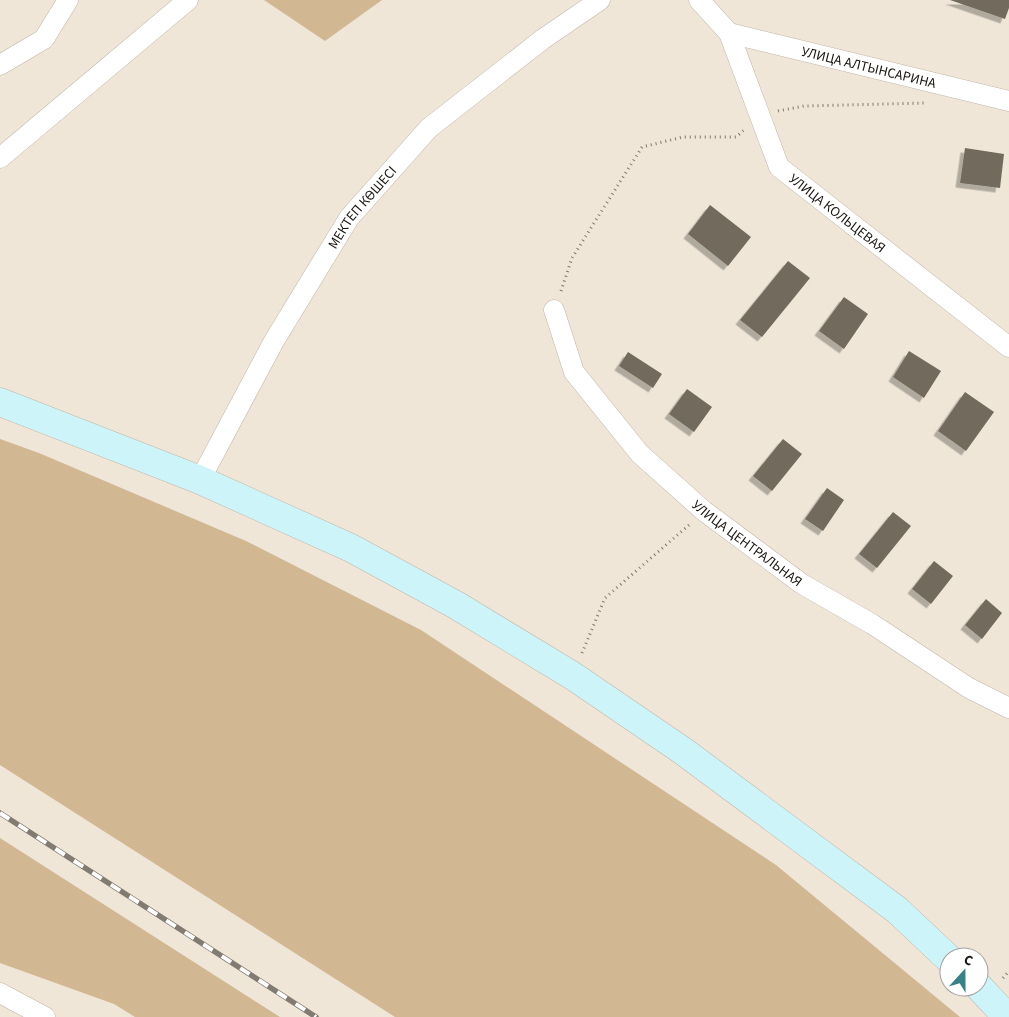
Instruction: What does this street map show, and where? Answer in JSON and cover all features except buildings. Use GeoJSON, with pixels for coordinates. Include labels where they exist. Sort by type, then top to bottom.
{"type":"FeatureCollection","features":[{"type":"Feature","properties":{"kind":"main road"},"geometry":{"type":"LineString","coordinates":[[0,402],[200,480],[351,548],[456,605],[573,676],[683,751],[897,910],[939,950]]}},
{"type":"Feature","properties":{"kind":"main road"},"geometry":{"type":"LineString","coordinates":[[988,997],[1007,1017]]}},
{"type":"Feature","properties":{"kind":"street"},"geometry":{"type":"LineString","coordinates":[[0,65],[44,40],[68,0]]}},
{"type":"Feature","properties":{"kind":"street"},"geometry":{"type":"LineString","coordinates":[[0,158],[188,0]]}},
{"type":"Feature","properties":{"kind":"street","name":"МЕКТЕП КӨШЕСІ"},"geometry":{"type":"LineString","coordinates":[[200,480],[274,341],[349,218],[430,128],[543,39],[600,0]]}},
{"type":"Feature","properties":{"kind":"street"},"geometry":{"type":"LineString","coordinates":[[699,0],[729,33]]}},
{"type":"Feature","properties":{"kind":"street","name":"УЛИЦА АЛТЫНСАРИНА"},"geometry":{"type":"LineString","coordinates":[[729,33],[1009,101]]}},
{"type":"Feature","properties":{"kind":"street","name":"УЛИЦА КОЛЬЦЕВАЯ"},"geometry":{"type":"LineString","coordinates":[[729,33],[779,167],[1009,347]]}},
{"type":"Feature","properties":{"kind":"street","name":"УЛИЦА ЦЕНТРАЛЬНАЯ"},"geometry":{"type":"LineString","coordinates":[[554,310],[574,372],[640,454],[704,511],[802,584],[872,624],[969,688],[1009,708]]}},
{"type":"Feature","properties":{"kind":"street"},"geometry":{"type":"LineString","coordinates":[[0,993],[45,1017]]}},
{"type":"Feature","properties":{"kind":"path"},"geometry":{"type":"LineString","coordinates":[[554,310],[572,258],[642,147],[682,137],[736,138],[760,114],[804,106],[925,103]]}},
{"type":"Feature","properties":{"kind":"path"},"geometry":{"type":"LineString","coordinates":[[573,676],[605,598],[704,511]]}},
{"type":"Feature","properties":{"kind":"shaded area"},"geometry":{"type":"Polygon","coordinates":[[[264,0],[382,0],[325,41],[264,0]]]}},
{"type":"Feature","properties":{"kind":"shaded area"},"geometry":{"type":"Polygon","coordinates":[[[0,439],[39,453],[246,541],[421,630],[776,865],[960,1017],[395,1017],[0,765],[0,439]]]}},
{"type":"Feature","properties":{"kind":"shaded area"},"geometry":{"type":"Polygon","coordinates":[[[0,838],[280,1017],[135,1017],[114,1004],[0,963],[0,838]]]}},
{"type":"Feature","properties":{"kind":"railway"},"geometry":{"type":"LineString","coordinates":[[0,813],[316,1017]]}}]}
